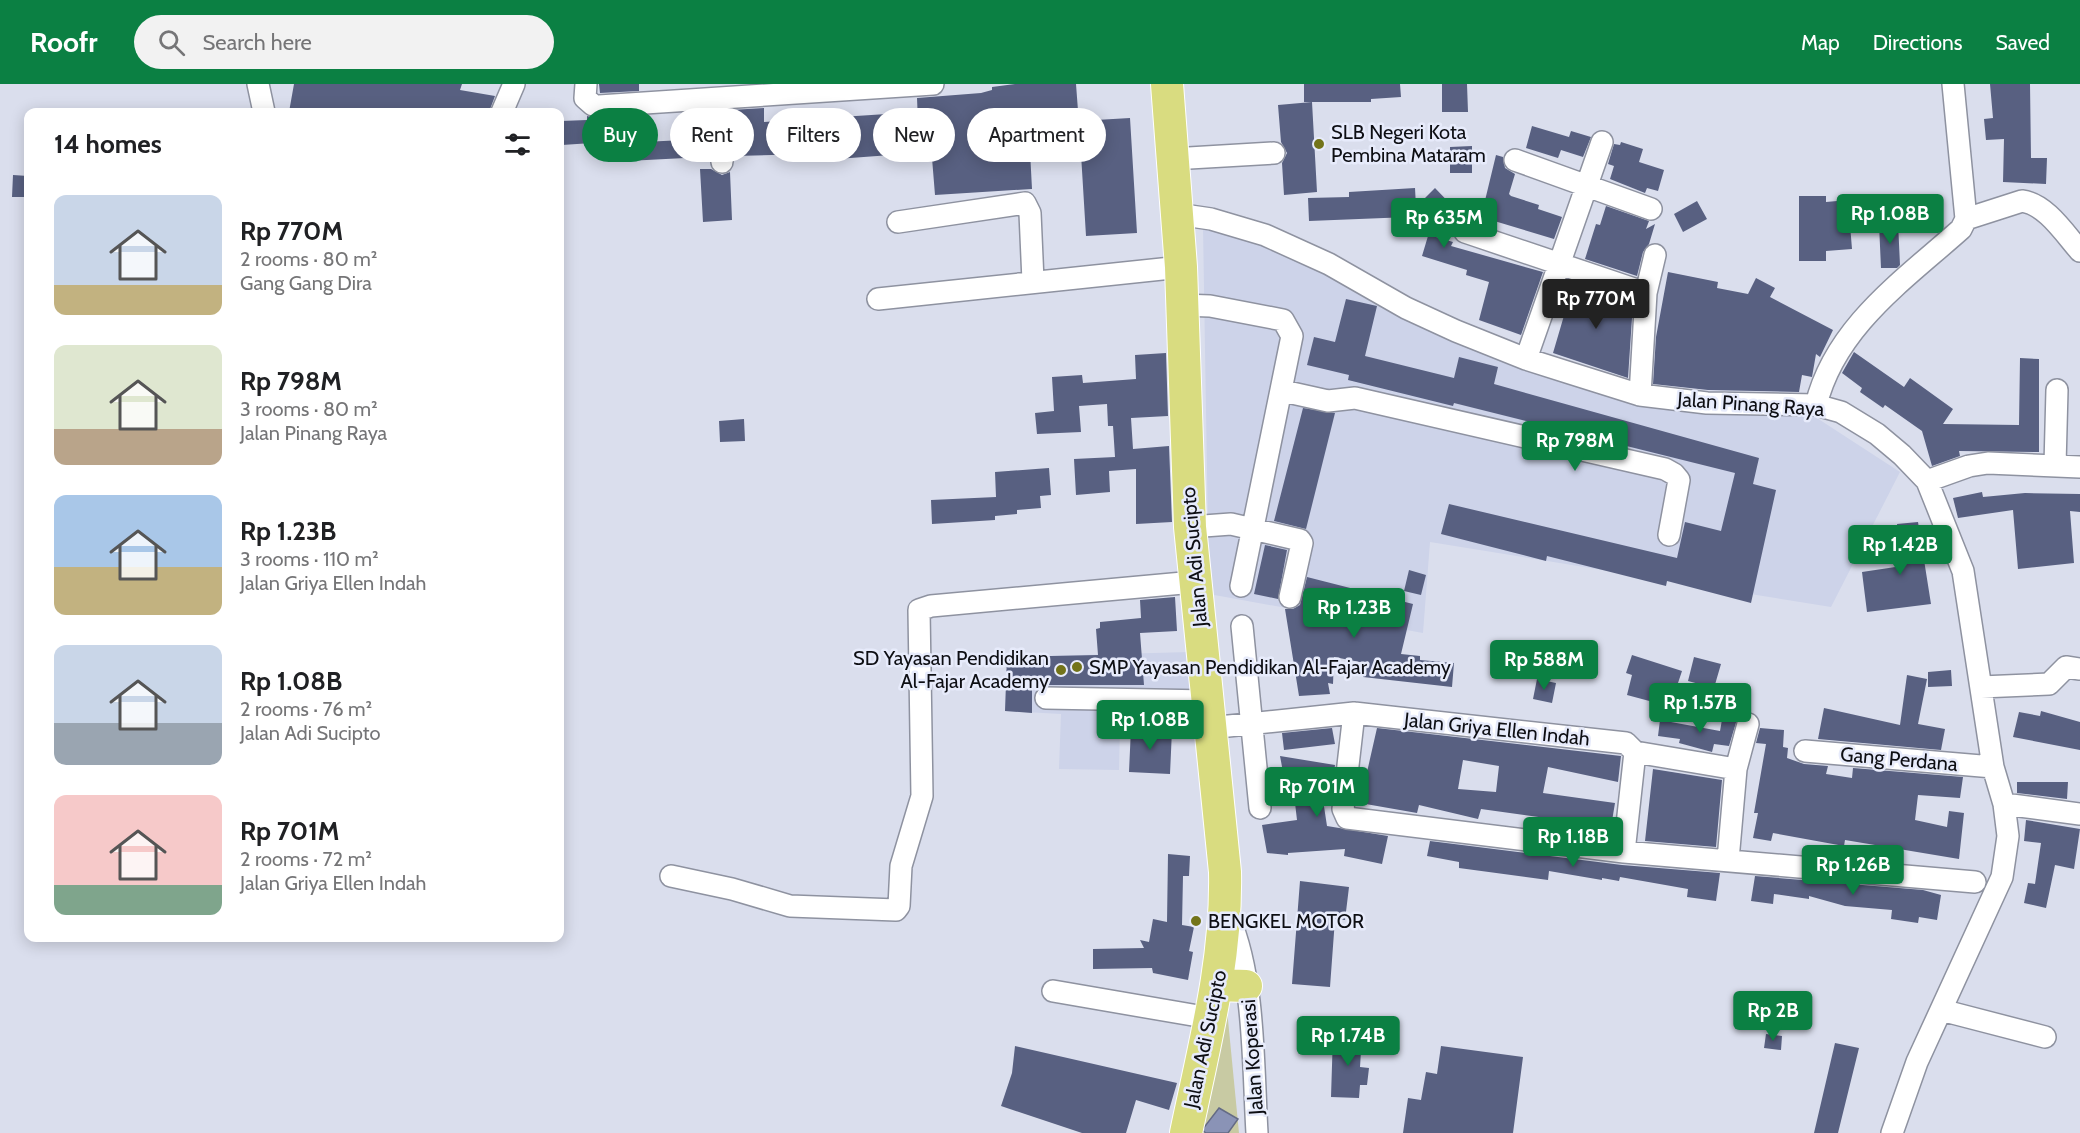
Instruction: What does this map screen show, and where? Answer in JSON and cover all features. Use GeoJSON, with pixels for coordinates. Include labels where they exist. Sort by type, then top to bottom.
{"type":"FeatureCollection","features":[{"type":"Feature","properties":{"kind":"highway","name":"Jalan Adi Sucipto"},"geometry":{"type":"LineString","coordinates":[[1167,84],[1191,158],[1195,216],[1180,267],[1196,306],[1207,525],[1194,582],[1228,720],[1225,872],[1232,986],[1210,1018],[1186,1133]]}},
{"type":"Feature","properties":{"kind":"street"},"geometry":{"type":"LineString","coordinates":[[258,84],[263,108]]}},
{"type":"Feature","properties":{"kind":"street"},"geometry":{"type":"LineString","coordinates":[[504,108],[513,84]]}},
{"type":"Feature","properties":{"kind":"street"},"geometry":{"type":"LineString","coordinates":[[586,84],[585,98],[593,105],[717,100],[933,84]]}},
{"type":"Feature","properties":{"kind":"street"},"geometry":{"type":"LineString","coordinates":[[1816,405],[1822,379],[1836,352],[1861,319],[1961,229],[1966,219],[1953,84]]}},
{"type":"Feature","properties":{"kind":"street"},"geometry":{"type":"LineString","coordinates":[[717,100],[718,108]]}},
{"type":"Feature","properties":{"kind":"street"},"geometry":{"type":"LineString","coordinates":[[1526,359],[1602,142]]}},
{"type":"Feature","properties":{"kind":"street"},"geometry":{"type":"LineString","coordinates":[[1191,158],[1274,153]]}},
{"type":"Feature","properties":{"kind":"street"},"geometry":{"type":"LineString","coordinates":[[1515,160],[1651,208]]}},
{"type":"Feature","properties":{"kind":"street"},"geometry":{"type":"LineString","coordinates":[[1966,219],[2022,201],[2030,202],[2041,208],[2080,251]]}},
{"type":"Feature","properties":{"kind":"street"},"geometry":{"type":"LineString","coordinates":[[898,222],[1025,203],[1030,213],[1033,281]]}},
{"type":"Feature","properties":{"kind":"street","name":"Jalan Pinang Raya"},"geometry":{"type":"LineString","coordinates":[[1195,216],[1265,235],[1329,264],[1406,308],[1526,359],[1640,395],[1707,403],[1816,405],[1841,412],[1877,434],[1902,455],[1927,481],[1963,571],[1993,767],[2004,804],[2008,836],[2005,865],[1917,1062],[1892,1133]]}},
{"type":"Feature","properties":{"kind":"street"},"geometry":{"type":"LineString","coordinates":[[1465,232],[1646,293]]}},
{"type":"Feature","properties":{"kind":"street"},"geometry":{"type":"LineString","coordinates":[[1640,395],[1646,293],[1655,255]]}},
{"type":"Feature","properties":{"kind":"street"},"geometry":{"type":"LineString","coordinates":[[878,299],[1180,267]]}},
{"type":"Feature","properties":{"kind":"street"},"geometry":{"type":"LineString","coordinates":[[1196,306],[1283,320],[1288,324],[1292,336],[1292,347],[1251,528],[1241,586]]}},
{"type":"Feature","properties":{"kind":"street"},"geometry":{"type":"LineString","coordinates":[[2055,465],[2057,390]]}},
{"type":"Feature","properties":{"kind":"street"},"geometry":{"type":"LineString","coordinates":[[1283,391],[1328,401],[1355,399],[1665,469],[1679,480],[1670,535]]}},
{"type":"Feature","properties":{"kind":"street"},"geometry":{"type":"LineString","coordinates":[[1927,481],[1970,466],[1988,463],[2080,467]]}},
{"type":"Feature","properties":{"kind":"street"},"geometry":{"type":"LineString","coordinates":[[1207,525],[1251,528],[1294,538],[1302,543],[1290,597]]}},
{"type":"Feature","properties":{"kind":"street"},"geometry":{"type":"LineString","coordinates":[[671,876],[725,887],[790,906],[896,910],[899,906],[901,866],[922,796],[919,610],[931,606],[1194,582]]}},
{"type":"Feature","properties":{"kind":"street"},"geometry":{"type":"LineString","coordinates":[[1242,626],[1228,720],[1260,808]]}},
{"type":"Feature","properties":{"kind":"street"},"geometry":{"type":"LineString","coordinates":[[1981,687],[2049,684],[2066,667],[2080,669]]}},
{"type":"Feature","properties":{"kind":"street","name":"Jalan Griya Ellen Indah"},"geometry":{"type":"LineString","coordinates":[[1046,698],[1228,720],[1354,713],[1626,743],[1635,752],[1736,769]]}},
{"type":"Feature","properties":{"kind":"street"},"geometry":{"type":"LineString","coordinates":[[1354,713],[1343,809],[1347,818],[1624,852],[1975,882]]}},
{"type":"Feature","properties":{"kind":"street"},"geometry":{"type":"LineString","coordinates":[[1728,860],[1736,769],[1748,724]]}},
{"type":"Feature","properties":{"kind":"street","name":"Gang Perdana"},"geometry":{"type":"LineString","coordinates":[[1805,750],[1993,767]]}},
{"type":"Feature","properties":{"kind":"street"},"geometry":{"type":"LineString","coordinates":[[1624,852],[1635,752]]}},
{"type":"Feature","properties":{"kind":"street"},"geometry":{"type":"LineString","coordinates":[[2004,804],[2080,814]]}},
{"type":"Feature","properties":{"kind":"street","name":"Jalan Koperasi"},"geometry":{"type":"LineString","coordinates":[[1232,986],[1257,1133]]}},
{"type":"Feature","properties":{"kind":"street"},"geometry":{"type":"LineString","coordinates":[[1053,991],[1210,1018]]}},
{"type":"Feature","properties":{"kind":"street"},"geometry":{"type":"LineString","coordinates":[[1941,1010],[2045,1037]]}},
{"type":"Feature","properties":{"kind":"shaded area"},"geometry":{"type":"Polygon","coordinates":[[[1203,226],[1255,231],[1420,318],[1628,387],[1803,409],[1900,472],[1831,607],[1430,542],[1423,633],[1209,594],[1203,226]]]}},
{"type":"Feature","properties":{"kind":"shaded area"},"geometry":{"type":"Polygon","coordinates":[[[1190,652],[1197,726],[1120,727],[1119,770],[1059,769],[1061,714],[1005,711],[1007,657],[1190,652]]]}},
{"type":"Feature","properties":{"kind":"green space"},"geometry":{"type":"Polygon","coordinates":[[[1225,989],[1239,1133],[1195,1133],[1225,989]]]}},
{"type":"Feature","properties":{"kind":"water"},"geometry":{"type":"Polygon","coordinates":[[[1219,1108],[1238,1119],[1228,1133],[1206,1133],[1202,1130],[1219,1108]]]}},
{"type":"Feature","properties":{"kind":"building"},"geometry":{"type":"Polygon","coordinates":[[[294,84],[462,84],[460,90],[495,96],[490,108],[290,108],[294,84]]]}},
{"type":"Feature","properties":{"kind":"building"},"geometry":{"type":"Polygon","coordinates":[[[599,84],[639,84],[639,91],[600,93],[599,84]]]}},
{"type":"Feature","properties":{"kind":"building"},"geometry":{"type":"Polygon","coordinates":[[[1015,84],[1076,84],[1078,108],[967,108],[967,162],[1031,162],[1032,189],[935,195],[932,162],[955,162],[955,108],[917,108],[917,98],[981,93],[992,90],[992,87],[1015,84]]]}},
{"type":"Feature","properties":{"kind":"building"},"geometry":{"type":"Polygon","coordinates":[[[1304,84],[1400,84],[1401,97],[1371,99],[1371,102],[1304,102],[1304,84]]]}},
{"type":"Feature","properties":{"kind":"building"},"geometry":{"type":"Polygon","coordinates":[[[1442,84],[1467,84],[1468,112],[1442,112],[1442,84]]]}},
{"type":"Feature","properties":{"kind":"building"},"geometry":{"type":"Polygon","coordinates":[[[1990,84],[2030,84],[2031,158],[2047,158],[2046,184],[2003,182],[2004,139],[1986,140],[1984,119],[1993,118],[1990,84]]]}},
{"type":"Feature","properties":{"kind":"building"},"geometry":{"type":"Polygon","coordinates":[[[1312,102],[1317,192],[1284,195],[1282,163],[1287,153],[1281,142],[1278,105],[1312,102]]]}},
{"type":"Feature","properties":{"kind":"building"},"geometry":{"type":"Polygon","coordinates":[[[764,108],[766,155],[754,155],[754,109],[764,108]]]}},
{"type":"Feature","properties":{"kind":"building"},"geometry":{"type":"Polygon","coordinates":[[[873,115],[873,156],[861,157],[861,116],[873,115]]]}},
{"type":"Feature","properties":{"kind":"building"},"geometry":{"type":"Polygon","coordinates":[[[1130,118],[1137,233],[1086,236],[1081,162],[1106,162],[1106,119],[1130,118]]]}},
{"type":"Feature","properties":{"kind":"building"},"geometry":{"type":"Polygon","coordinates":[[[582,120],[582,144],[564,145],[564,121],[582,120]]]}},
{"type":"Feature","properties":{"kind":"building"},"geometry":{"type":"Polygon","coordinates":[[[1532,126],[1569,137],[1571,131],[1591,137],[1583,157],[1561,150],[1558,158],[1526,148],[1532,126]]]}},
{"type":"Feature","properties":{"kind":"building"},"geometry":{"type":"Polygon","coordinates":[[[658,141],[670,141],[670,159],[658,159],[658,141]]]}},
{"type":"Feature","properties":{"kind":"building"},"geometry":{"type":"Polygon","coordinates":[[[1621,142],[1643,149],[1639,162],[1664,170],[1658,191],[1647,188],[1645,193],[1610,179],[1614,166],[1608,164],[1614,144],[1620,145],[1621,142]]]}},
{"type":"Feature","properties":{"kind":"building"},"geometry":{"type":"Polygon","coordinates":[[[1472,146],[1472,173],[1450,173],[1450,147],[1472,146]]]}},
{"type":"Feature","properties":{"kind":"building"},"geometry":{"type":"Polygon","coordinates":[[[1496,155],[1503,157],[1505,168],[1515,174],[1509,194],[1511,196],[1539,205],[1538,209],[1562,217],[1554,239],[1481,217],[1496,155]]]}},
{"type":"Feature","properties":{"kind":"building"},"geometry":{"type":"Polygon","coordinates":[[[700,169],[711,169],[722,175],[730,172],[732,220],[703,222],[700,169]]]}},
{"type":"Feature","properties":{"kind":"building"},"geometry":{"type":"Polygon","coordinates":[[[13,175],[24,176],[24,197],[12,197],[13,175]]]}},
{"type":"Feature","properties":{"kind":"building"},"geometry":{"type":"Polygon","coordinates":[[[1415,188],[1416,207],[1435,188],[1460,214],[1436,237],[1453,242],[1451,246],[1543,272],[1521,335],[1479,320],[1489,282],[1466,275],[1467,270],[1422,256],[1434,216],[1309,221],[1308,198],[1349,197],[1349,192],[1415,188]]]}},
{"type":"Feature","properties":{"kind":"building"},"geometry":{"type":"Polygon","coordinates":[[[1799,196],[1826,196],[1826,202],[1848,200],[1852,249],[1826,251],[1826,261],[1799,261],[1799,196]]]}},
{"type":"Feature","properties":{"kind":"building"},"geometry":{"type":"Polygon","coordinates":[[[1697,201],[1707,219],[1683,232],[1674,214],[1697,201]]]}},
{"type":"Feature","properties":{"kind":"building"},"geometry":{"type":"Polygon","coordinates":[[[1606,206],[1649,221],[1646,229],[1655,224],[1649,244],[1643,252],[1637,276],[1585,259],[1596,224],[1600,225],[1606,206]]]}},
{"type":"Feature","properties":{"kind":"building"},"geometry":{"type":"Polygon","coordinates":[[[1898,222],[1900,265],[1897,268],[1881,268],[1879,224],[1898,222]]]}},
{"type":"Feature","properties":{"kind":"building"},"geometry":{"type":"Polygon","coordinates":[[[1668,272],[1718,282],[1717,288],[1748,294],[1756,278],[1775,288],[1770,297],[1833,330],[1820,357],[1816,354],[1812,377],[1802,375],[1799,392],[1708,390],[1653,384],[1656,337],[1668,272]]]}},
{"type":"Feature","properties":{"kind":"building"},"geometry":{"type":"Polygon","coordinates":[[[1567,282],[1633,303],[1628,378],[1553,353],[1568,302],[1561,298],[1567,282]]]}},
{"type":"Feature","properties":{"kind":"building"},"geometry":{"type":"Polygon","coordinates":[[[1346,299],[1377,306],[1365,356],[1454,378],[1459,357],[1498,367],[1494,384],[1759,458],[1753,484],[1776,490],[1751,603],[1667,581],[1666,586],[1547,556],[1546,561],[1441,534],[1449,504],[1677,558],[1685,522],[1721,531],[1735,473],[1454,403],[1453,406],[1348,380],[1349,375],[1307,365],[1314,337],[1335,342],[1346,299]]]}},
{"type":"Feature","properties":{"kind":"building"},"geometry":{"type":"Polygon","coordinates":[[[1854,352],[1904,387],[1910,378],[1953,409],[1943,424],[2019,425],[2020,358],[2039,359],[2039,452],[1959,451],[1960,456],[1932,466],[1922,431],[1885,405],[1883,408],[1860,392],[1862,388],[1842,373],[1854,352]]]}},
{"type":"Feature","properties":{"kind":"building"},"geometry":{"type":"Polygon","coordinates":[[[1166,353],[1168,416],[1131,418],[1133,449],[1169,446],[1172,522],[1136,524],[1136,469],[1109,471],[1110,492],[1076,495],[1074,459],[1115,457],[1113,426],[1108,426],[1107,404],[1079,406],[1081,432],[1037,434],[1035,413],[1054,411],[1052,377],[1082,375],[1083,383],[1136,379],[1135,355],[1166,353]]]}},
{"type":"Feature","properties":{"kind":"building"},"geometry":{"type":"Polygon","coordinates":[[[1303,408],[1335,413],[1306,529],[1274,521],[1303,408]]]}},
{"type":"Feature","properties":{"kind":"building"},"geometry":{"type":"Polygon","coordinates":[[[744,419],[745,441],[720,442],[719,421],[744,419]]]}},
{"type":"Feature","properties":{"kind":"building"},"geometry":{"type":"Polygon","coordinates":[[[1049,468],[1051,495],[1040,496],[1041,508],[1017,510],[1017,514],[995,516],[995,520],[932,524],[931,500],[996,497],[995,472],[1049,468]]]}},
{"type":"Feature","properties":{"kind":"building"},"geometry":{"type":"Polygon","coordinates":[[[1982,492],[1983,497],[2025,493],[2080,494],[2080,512],[2070,511],[2074,563],[2018,569],[2013,510],[1958,518],[1953,498],[1982,492]]]}},
{"type":"Feature","properties":{"kind":"building"},"geometry":{"type":"Polygon","coordinates":[[[1918,522],[1931,604],[1867,612],[1862,572],[1902,566],[1897,524],[1918,522]]]}},
{"type":"Feature","properties":{"kind":"building"},"geometry":{"type":"Polygon","coordinates":[[[1265,545],[1287,550],[1278,599],[1254,594],[1265,545]]]}},
{"type":"Feature","properties":{"kind":"building"},"geometry":{"type":"Polygon","coordinates":[[[1409,570],[1426,575],[1421,595],[1404,591],[1409,570]]]}},
{"type":"Feature","properties":{"kind":"building"},"geometry":{"type":"Polygon","coordinates":[[[1307,577],[1413,604],[1401,654],[1420,656],[1420,660],[1454,663],[1452,687],[1363,677],[1365,663],[1334,657],[1333,684],[1328,683],[1330,694],[1299,696],[1285,609],[1293,609],[1300,605],[1307,577]]]}},
{"type":"Feature","properties":{"kind":"building"},"geometry":{"type":"Polygon","coordinates":[[[1175,597],[1177,631],[1140,633],[1144,685],[1032,685],[1032,713],[1005,711],[1007,657],[1098,655],[1096,629],[1100,628],[1100,622],[1141,618],[1140,600],[1175,597]]]}},
{"type":"Feature","properties":{"kind":"building"},"geometry":{"type":"Polygon","coordinates":[[[1632,655],[1682,671],[1676,689],[1672,688],[1668,706],[1627,695],[1632,675],[1626,673],[1632,655]]]}},
{"type":"Feature","properties":{"kind":"building"},"geometry":{"type":"Polygon","coordinates":[[[1694,657],[1721,664],[1714,688],[1688,681],[1694,657]]]}},
{"type":"Feature","properties":{"kind":"building"},"geometry":{"type":"Polygon","coordinates":[[[1951,670],[1952,686],[1928,687],[1928,672],[1951,670]]]}},
{"type":"Feature","properties":{"kind":"building"},"geometry":{"type":"Polygon","coordinates":[[[1907,675],[1927,679],[1918,724],[1945,729],[1941,750],[1818,739],[1824,708],[1900,725],[1907,675]]]}},
{"type":"Feature","properties":{"kind":"building"},"geometry":{"type":"Polygon","coordinates":[[[1537,679],[1556,683],[1552,703],[1533,699],[1537,679]]]}},
{"type":"Feature","properties":{"kind":"building"},"geometry":{"type":"Polygon","coordinates":[[[2041,711],[2080,722],[2080,750],[2013,737],[2019,712],[2040,716],[2041,711]]]}},
{"type":"Feature","properties":{"kind":"building"},"geometry":{"type":"Polygon","coordinates":[[[1723,714],[1738,716],[1729,746],[1714,744],[1712,752],[1679,743],[1680,739],[1658,736],[1660,720],[1720,731],[1723,714]]]}},
{"type":"Feature","properties":{"kind":"building"},"geometry":{"type":"Polygon","coordinates":[[[1131,728],[1172,730],[1170,774],[1129,772],[1131,728]]]}},
{"type":"Feature","properties":{"kind":"building"},"geometry":{"type":"Polygon","coordinates":[[[1332,728],[1335,744],[1284,750],[1282,733],[1332,728]]]}},
{"type":"Feature","properties":{"kind":"building"},"geometry":{"type":"Polygon","coordinates":[[[1377,728],[1621,756],[1618,782],[1548,767],[1543,793],[1615,803],[1611,827],[1481,809],[1478,819],[1419,805],[1417,813],[1360,803],[1377,728]],[[1463,760],[1458,789],[1496,792],[1499,766],[1463,760]]]}},
{"type":"Feature","properties":{"kind":"building"},"geometry":{"type":"Polygon","coordinates":[[[1760,728],[1784,730],[1783,747],[1788,748],[1787,758],[1804,764],[1828,766],[1826,774],[1852,778],[1853,768],[1963,777],[1960,798],[1918,795],[1915,820],[1947,827],[1949,811],[1964,813],[1959,859],[1845,840],[1844,846],[1773,833],[1771,841],[1753,838],[1758,813],[1754,813],[1766,744],[1756,743],[1760,728]]]}},
{"type":"Feature","properties":{"kind":"building"},"geometry":{"type":"Polygon","coordinates":[[[1280,756],[1335,765],[1332,789],[1321,787],[1327,826],[1388,836],[1382,864],[1344,856],[1345,849],[1288,853],[1288,855],[1267,853],[1262,825],[1297,820],[1293,786],[1281,787],[1280,772],[1283,772],[1280,756]]]}},
{"type":"Feature","properties":{"kind":"building"},"geometry":{"type":"Polygon","coordinates":[[[1653,769],[1722,780],[1716,847],[1645,841],[1653,769]]]}},
{"type":"Feature","properties":{"kind":"building"},"geometry":{"type":"Polygon","coordinates":[[[2017,782],[2068,782],[2067,799],[2017,793],[2017,782]]]}},
{"type":"Feature","properties":{"kind":"building"},"geometry":{"type":"Polygon","coordinates":[[[2026,820],[2080,829],[2074,869],[2055,865],[2046,908],[2024,903],[2028,883],[2035,884],[2041,843],[2024,841],[2026,820]]]}},
{"type":"Feature","properties":{"kind":"building"},"geometry":{"type":"Polygon","coordinates":[[[1430,841],[1622,865],[1720,873],[1716,901],[1687,897],[1688,889],[1620,877],[1619,881],[1602,878],[1602,880],[1549,871],[1548,880],[1459,868],[1459,862],[1427,856],[1430,841]]]}},
{"type":"Feature","properties":{"kind":"building"},"geometry":{"type":"Polygon","coordinates":[[[1168,854],[1190,856],[1189,876],[1183,876],[1182,925],[1194,927],[1189,951],[1193,952],[1188,980],[1153,973],[1152,968],[1093,969],[1093,949],[1144,948],[1140,940],[1149,942],[1153,919],[1167,922],[1168,854]]]}},
{"type":"Feature","properties":{"kind":"building"},"geometry":{"type":"Polygon","coordinates":[[[1755,876],[1923,890],[1941,895],[1937,920],[1919,917],[1918,923],[1891,919],[1892,910],[1845,906],[1809,896],[1809,899],[1774,894],[1773,904],[1751,901],[1755,876]]]}},
{"type":"Feature","properties":{"kind":"building"},"geometry":{"type":"Polygon","coordinates":[[[1300,881],[1349,887],[1345,920],[1335,919],[1330,987],[1292,984],[1300,881]]]}},
{"type":"Feature","properties":{"kind":"building"},"geometry":{"type":"Polygon","coordinates":[[[1333,1034],[1362,1035],[1360,1067],[1369,1068],[1367,1085],[1360,1085],[1359,1098],[1331,1097],[1333,1034]]]}},
{"type":"Feature","properties":{"kind":"building"},"geometry":{"type":"Polygon","coordinates":[[[1766,1034],[1782,1036],[1781,1050],[1764,1048],[1766,1034]]]}},
{"type":"Feature","properties":{"kind":"building"},"geometry":{"type":"Polygon","coordinates":[[[1835,1043],[1859,1048],[1838,1133],[1814,1133],[1835,1043]]]}},
{"type":"Feature","properties":{"kind":"building"},"geometry":{"type":"Polygon","coordinates":[[[1015,1046],[1177,1083],[1169,1110],[1136,1100],[1126,1133],[1082,1133],[1001,1106],[1012,1073],[1015,1046]]]}},
{"type":"Feature","properties":{"kind":"building"},"geometry":{"type":"Polygon","coordinates":[[[1441,1046],[1523,1057],[1513,1133],[1403,1133],[1408,1098],[1421,1100],[1426,1072],[1437,1074],[1441,1046]]]}},
{"type":"Feature","properties":{"kind":"place","name":"SLB Negeri Kota Pembina Mataram"},"geometry":{"type":"Point","coordinates":[1319,144]}},
{"type":"Feature","properties":{"kind":"place","name":"SMP Yayasan Pendidikan Al-Fajar Academy"},"geometry":{"type":"Point","coordinates":[1077,667]}},
{"type":"Feature","properties":{"kind":"place","name":"SD Yayasan Pendidikan Al-Fajar Academy"},"geometry":{"type":"Point","coordinates":[1061,670]}},
{"type":"Feature","properties":{"kind":"place","name":"BENGKEL MOTOR"},"geometry":{"type":"Point","coordinates":[1196,921]}}]}
